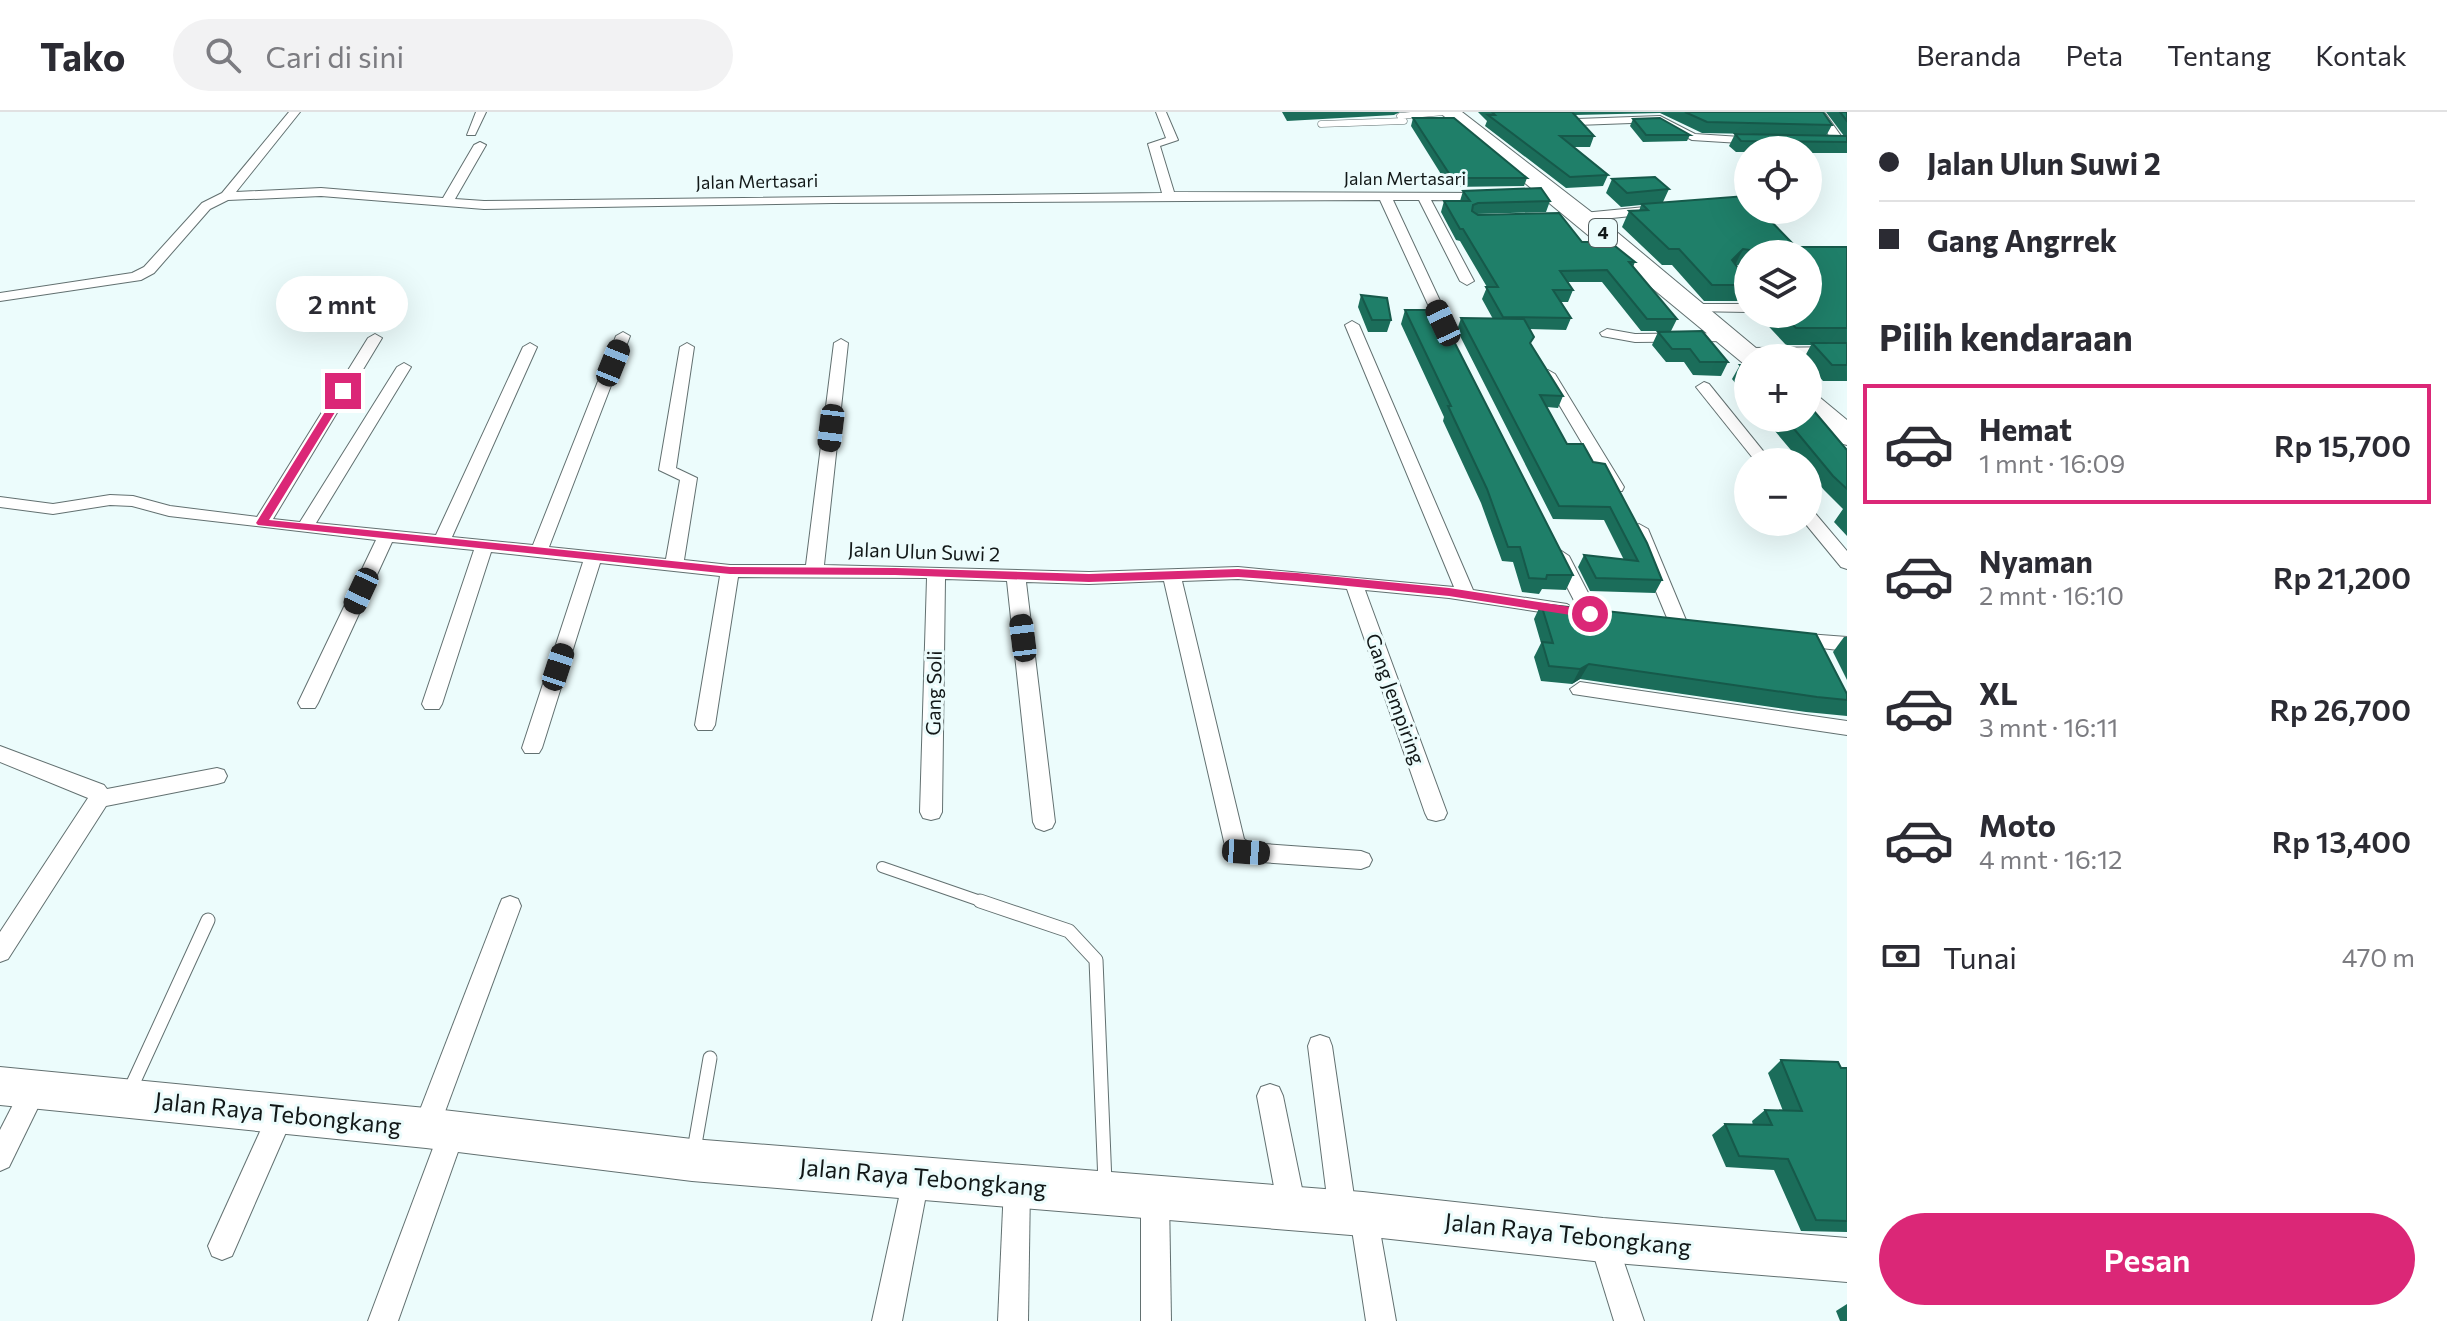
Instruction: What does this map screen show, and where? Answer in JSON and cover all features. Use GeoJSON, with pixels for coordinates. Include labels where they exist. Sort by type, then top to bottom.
{"type":"FeatureCollection","features":[{"type":"Feature","properties":{"kind":"highway","name":"4"},"geometry":{"type":"LineString","coordinates":[[1446,112],[1738,344]]}},
{"type":"Feature","properties":{"kind":"highway"},"geometry":{"type":"LineString","coordinates":[[1822,414],[1847,436]]}},
{"type":"Feature","properties":{"kind":"main road","name":"Jalan Raya Tebongkang"},"geometry":{"type":"LineString","coordinates":[[17,1087],[596,1146],[692,1160],[1353,1213],[1603,1240],[1847,1260]]}},
{"type":"Feature","properties":{"kind":"street"},"geometry":{"type":"LineString","coordinates":[[0,297],[136,277],[149,270],[206,206],[226,196],[295,112]]}},
{"type":"Feature","properties":{"kind":"street"},"geometry":{"type":"LineString","coordinates":[[471,133],[481,112]]}},
{"type":"Feature","properties":{"kind":"street"},"geometry":{"type":"LineString","coordinates":[[1161,112],[1172,140],[1154,144],[1169,196]]}},
{"type":"Feature","properties":{"kind":"street"},"geometry":{"type":"LineString","coordinates":[[1818,112],[1840,143],[1822,143]]}},
{"type":"Feature","properties":{"kind":"street"},"geometry":{"type":"LineString","coordinates":[[1577,122],[1660,119],[1692,137],[1734,140]]}},
{"type":"Feature","properties":{"kind":"street"},"geometry":{"type":"LineString","coordinates":[[446,204],[480,145]]}},
{"type":"Feature","properties":{"kind":"street","name":"Jalan Mertasari"},"geometry":{"type":"LineString","coordinates":[[226,196],[321,192],[446,204],[1016,197],[1497,196]]}},
{"type":"Feature","properties":{"kind":"street"},"geometry":{"type":"LineString","coordinates":[[1524,194],[1550,192]]}},
{"type":"Feature","properties":{"kind":"street"},"geometry":{"type":"LineString","coordinates":[[1385,197],[1454,346]]}},
{"type":"Feature","properties":{"kind":"street"},"geometry":{"type":"LineString","coordinates":[[1424,198],[1467,281]]}},
{"type":"Feature","properties":{"kind":"street"},"geometry":{"type":"LineString","coordinates":[[1577,217],[1679,208]]}},
{"type":"Feature","properties":{"kind":"street"},"geometry":{"type":"LineString","coordinates":[[1694,308],[1734,308]]}},
{"type":"Feature","properties":{"kind":"street"},"geometry":{"type":"LineString","coordinates":[[1352,325],[1466,594]]}},
{"type":"Feature","properties":{"kind":"street"},"geometry":{"type":"LineString","coordinates":[[1607,333],[1628,338],[1734,348]]}},
{"type":"Feature","properties":{"kind":"street"},"geometry":{"type":"LineString","coordinates":[[539,551],[623,336]]}},
{"type":"Feature","properties":{"kind":"street"},"geometry":{"type":"LineString","coordinates":[[262,523],[375,338]]}},
{"type":"Feature","properties":{"kind":"street"},"geometry":{"type":"LineString","coordinates":[[814,571],[841,343]]}},
{"type":"Feature","properties":{"kind":"street"},"geometry":{"type":"LineString","coordinates":[[441,543],[530,347]]}},
{"type":"Feature","properties":{"kind":"street"},"geometry":{"type":"LineString","coordinates":[[674,566],[689,478],[667,470],[687,347]]}},
{"type":"Feature","properties":{"kind":"street"},"geometry":{"type":"LineString","coordinates":[[1535,353],[1652,554],[1679,625]]}},
{"type":"Feature","properties":{"kind":"street"},"geometry":{"type":"LineString","coordinates":[[1822,353],[1847,354]]}},
{"type":"Feature","properties":{"kind":"street"},"geometry":{"type":"LineString","coordinates":[[1822,357],[1847,354]]}},
{"type":"Feature","properties":{"kind":"street"},"geometry":{"type":"LineString","coordinates":[[306,526],[404,367]]}},
{"type":"Feature","properties":{"kind":"street"},"geometry":{"type":"LineString","coordinates":[[1704,387],[1753,448]]}},
{"type":"Feature","properties":{"kind":"street","name":"Jalan Ulun Suwi 2"},"geometry":{"type":"LineString","coordinates":[[0,502],[53,509],[110,500],[133,501],[169,511],[262,523],[730,571],[1016,577],[1172,577],[1238,573],[1466,594],[1597,615],[1555,546]]}},
{"type":"Feature","properties":{"kind":"street"},"geometry":{"type":"LineString","coordinates":[[1822,533],[1847,563]]}},
{"type":"Feature","properties":{"kind":"street"},"geometry":{"type":"LineString","coordinates":[[308,703],[387,535]]}},
{"type":"Feature","properties":{"kind":"street"},"geometry":{"type":"LineString","coordinates":[[432,704],[484,547]]}},
{"type":"Feature","properties":{"kind":"street"},"geometry":{"type":"LineString","coordinates":[[532,748],[593,558]]}},
{"type":"Feature","properties":{"kind":"street"},"geometry":{"type":"LineString","coordinates":[[705,725],[730,571]]}},
{"type":"Feature","properties":{"kind":"street","name":"Gang Soli"},"geometry":{"type":"LineString","coordinates":[[931,812],[936,574]]}},
{"type":"Feature","properties":{"kind":"street"},"geometry":{"type":"LineString","coordinates":[[1016,577],[1044,822]]}},
{"type":"Feature","properties":{"kind":"street"},"geometry":{"type":"LineString","coordinates":[[1172,577],[1234,844],[1246,852],[1361,860]]}},
{"type":"Feature","properties":{"kind":"street","name":"Gang Jempiring"},"geometry":{"type":"LineString","coordinates":[[1354,584],[1436,813]]}},
{"type":"Feature","properties":{"kind":"street"},"geometry":{"type":"LineString","coordinates":[[1774,637],[1847,644]]}},
{"type":"Feature","properties":{"kind":"street"},"geometry":{"type":"LineString","coordinates":[[1814,640],[1827,667]]}},
{"type":"Feature","properties":{"kind":"street"},"geometry":{"type":"LineString","coordinates":[[1580,689],[1847,728]]}},
{"type":"Feature","properties":{"kind":"street"},"geometry":{"type":"LineString","coordinates":[[0,754],[97,791],[99,799]]}},
{"type":"Feature","properties":{"kind":"street"},"geometry":{"type":"LineString","coordinates":[[0,952],[99,799],[217,776]]}},
{"type":"Feature","properties":{"kind":"street"},"geometry":{"type":"LineString","coordinates":[[383,1321],[510,906]]}},
{"type":"Feature","properties":{"kind":"street"},"geometry":{"type":"LineString","coordinates":[[1320,1046],[1353,1213],[1381,1321]]}},
{"type":"Feature","properties":{"kind":"street"},"geometry":{"type":"LineString","coordinates":[[0,1158],[17,1087]]}},
{"type":"Feature","properties":{"kind":"street"},"geometry":{"type":"LineString","coordinates":[[1270,1096],[1292,1208]]}},
{"type":"Feature","properties":{"kind":"street"},"geometry":{"type":"LineString","coordinates":[[222,1246],[281,1114]]}},
{"type":"Feature","properties":{"kind":"street"},"geometry":{"type":"LineString","coordinates":[[887,1321],[916,1179]]}},
{"type":"Feature","properties":{"kind":"street"},"geometry":{"type":"LineString","coordinates":[[1013,1321],[1017,1186]]}},
{"type":"Feature","properties":{"kind":"street"},"geometry":{"type":"LineString","coordinates":[[1155,1196],[1156,1321]]}},
{"type":"Feature","properties":{"kind":"street"},"geometry":{"type":"LineString","coordinates":[[1603,1240],[1629,1321]]}},
{"type":"Feature","properties":{"kind":"lane"},"geometry":{"type":"LineString","coordinates":[[1321,124],[1404,121],[1400,116],[1446,112]]}},
{"type":"Feature","properties":{"kind":"lane"},"geometry":{"type":"LineString","coordinates":[[882,867],[1069,931],[1096,960],[1106,1149],[1105,1193]]}},
{"type":"Feature","properties":{"kind":"lane"},"geometry":{"type":"LineString","coordinates":[[126,1099],[208,920]]}},
{"type":"Feature","properties":{"kind":"lane"},"geometry":{"type":"LineString","coordinates":[[692,1160],[710,1058]]}},
{"type":"Feature","properties":{"kind":"building"},"geometry":{"type":"Polygon","coordinates":[[[1492,112],[1572,112],[1594,136],[1560,136],[1608,175],[1570,177],[1488,115],[1495,115],[1492,112]]]}},
{"type":"Feature","properties":{"kind":"building"},"geometry":{"type":"Polygon","coordinates":[[[1685,112],[1823,112],[1832,125],[1707,122],[1685,112]]]}},
{"type":"Feature","properties":{"kind":"building"},"geometry":{"type":"Polygon","coordinates":[[[1413,118],[1454,118],[1527,178],[1452,178],[1413,118]]]}},
{"type":"Feature","properties":{"kind":"building"},"geometry":{"type":"Polygon","coordinates":[[[1660,118],[1690,135],[1646,135],[1633,119],[1660,118]]]}},
{"type":"Feature","properties":{"kind":"building"},"geometry":{"type":"Polygon","coordinates":[[[1735,134],[1847,136],[1847,142],[1822,142],[1822,136],[1735,134]]]}},
{"type":"Feature","properties":{"kind":"building"},"geometry":{"type":"Polygon","coordinates":[[[1655,177],[1669,189],[1627,193],[1612,179],[1655,177]]]}},
{"type":"Feature","properties":{"kind":"building"},"geometry":{"type":"Polygon","coordinates":[[[1541,188],[1550,201],[1478,203],[1473,205],[1472,211],[1478,215],[1559,213],[1582,242],[1610,242],[1635,262],[1629,262],[1677,319],[1647,319],[1607,270],[1560,271],[1573,290],[1553,290],[1571,318],[1503,317],[1486,287],[1498,287],[1444,201],[1470,201],[1463,191],[1541,188]]]}},
{"type":"Feature","properties":{"kind":"building"},"geometry":{"type":"Polygon","coordinates":[[[1734,197],[1734,224],[1774,224],[1789,240],[1734,240],[1734,285],[1712,285],[1679,249],[1669,249],[1629,211],[1648,210],[1642,204],[1734,197]]]}},
{"type":"Feature","properties":{"kind":"building"},"geometry":{"type":"Polygon","coordinates":[[[1822,247],[1847,247],[1847,328],[1822,328],[1822,247]]]}},
{"type":"Feature","properties":{"kind":"building"},"geometry":{"type":"Polygon","coordinates":[[[1361,295],[1387,298],[1391,320],[1372,320],[1361,295]]]}},
{"type":"Feature","properties":{"kind":"building"},"geometry":{"type":"Polygon","coordinates":[[[1405,310],[1438,310],[1573,575],[1529,578],[1520,547],[1508,547],[1487,489],[1448,406],[1451,406],[1405,310]]]}},
{"type":"Feature","properties":{"kind":"building"},"geometry":{"type":"Polygon","coordinates":[[[1461,318],[1524,319],[1534,337],[1530,343],[1563,396],[1540,395],[1567,444],[1583,444],[1593,462],[1605,464],[1647,543],[1662,580],[1596,578],[1584,555],[1638,561],[1610,507],[1559,506],[1461,318]]]}},
{"type":"Feature","properties":{"kind":"building"},"geometry":{"type":"Polygon","coordinates":[[[1702,331],[1728,362],[1700,362],[1690,349],[1672,349],[1658,332],[1702,331]]]}},
{"type":"Feature","properties":{"kind":"building"},"geometry":{"type":"Polygon","coordinates":[[[1847,343],[1847,365],[1832,365],[1822,354],[1822,344],[1813,344],[1847,343]]]}},
{"type":"Feature","properties":{"kind":"building"},"geometry":{"type":"Polygon","coordinates":[[[1822,421],[1847,450],[1847,489],[1822,463],[1822,448],[1810,448],[1797,432],[1822,432],[1822,421]]]}},
{"type":"Feature","properties":{"kind":"building"},"geometry":{"type":"Polygon","coordinates":[[[1541,604],[1816,634],[1847,694],[1847,700],[1589,664],[1580,669],[1549,666],[1542,642],[1553,643],[1541,604]]]}},
{"type":"Feature","properties":{"kind":"building"},"geometry":{"type":"Polygon","coordinates":[[[1781,1060],[1838,1062],[1841,1068],[1847,1068],[1847,1221],[1816,1220],[1788,1159],[1739,1156],[1725,1124],[1772,1125],[1765,1110],[1802,1111],[1781,1060]]]}},
{"type":"Feature","properties":{"kind":"route"},"geometry":{"type":"LineString","coordinates":[[343,391],[262,523],[730,571],[895,571],[1089,578],[1238,573],[1297,577],[1449,592],[1590,614]]}}]}
